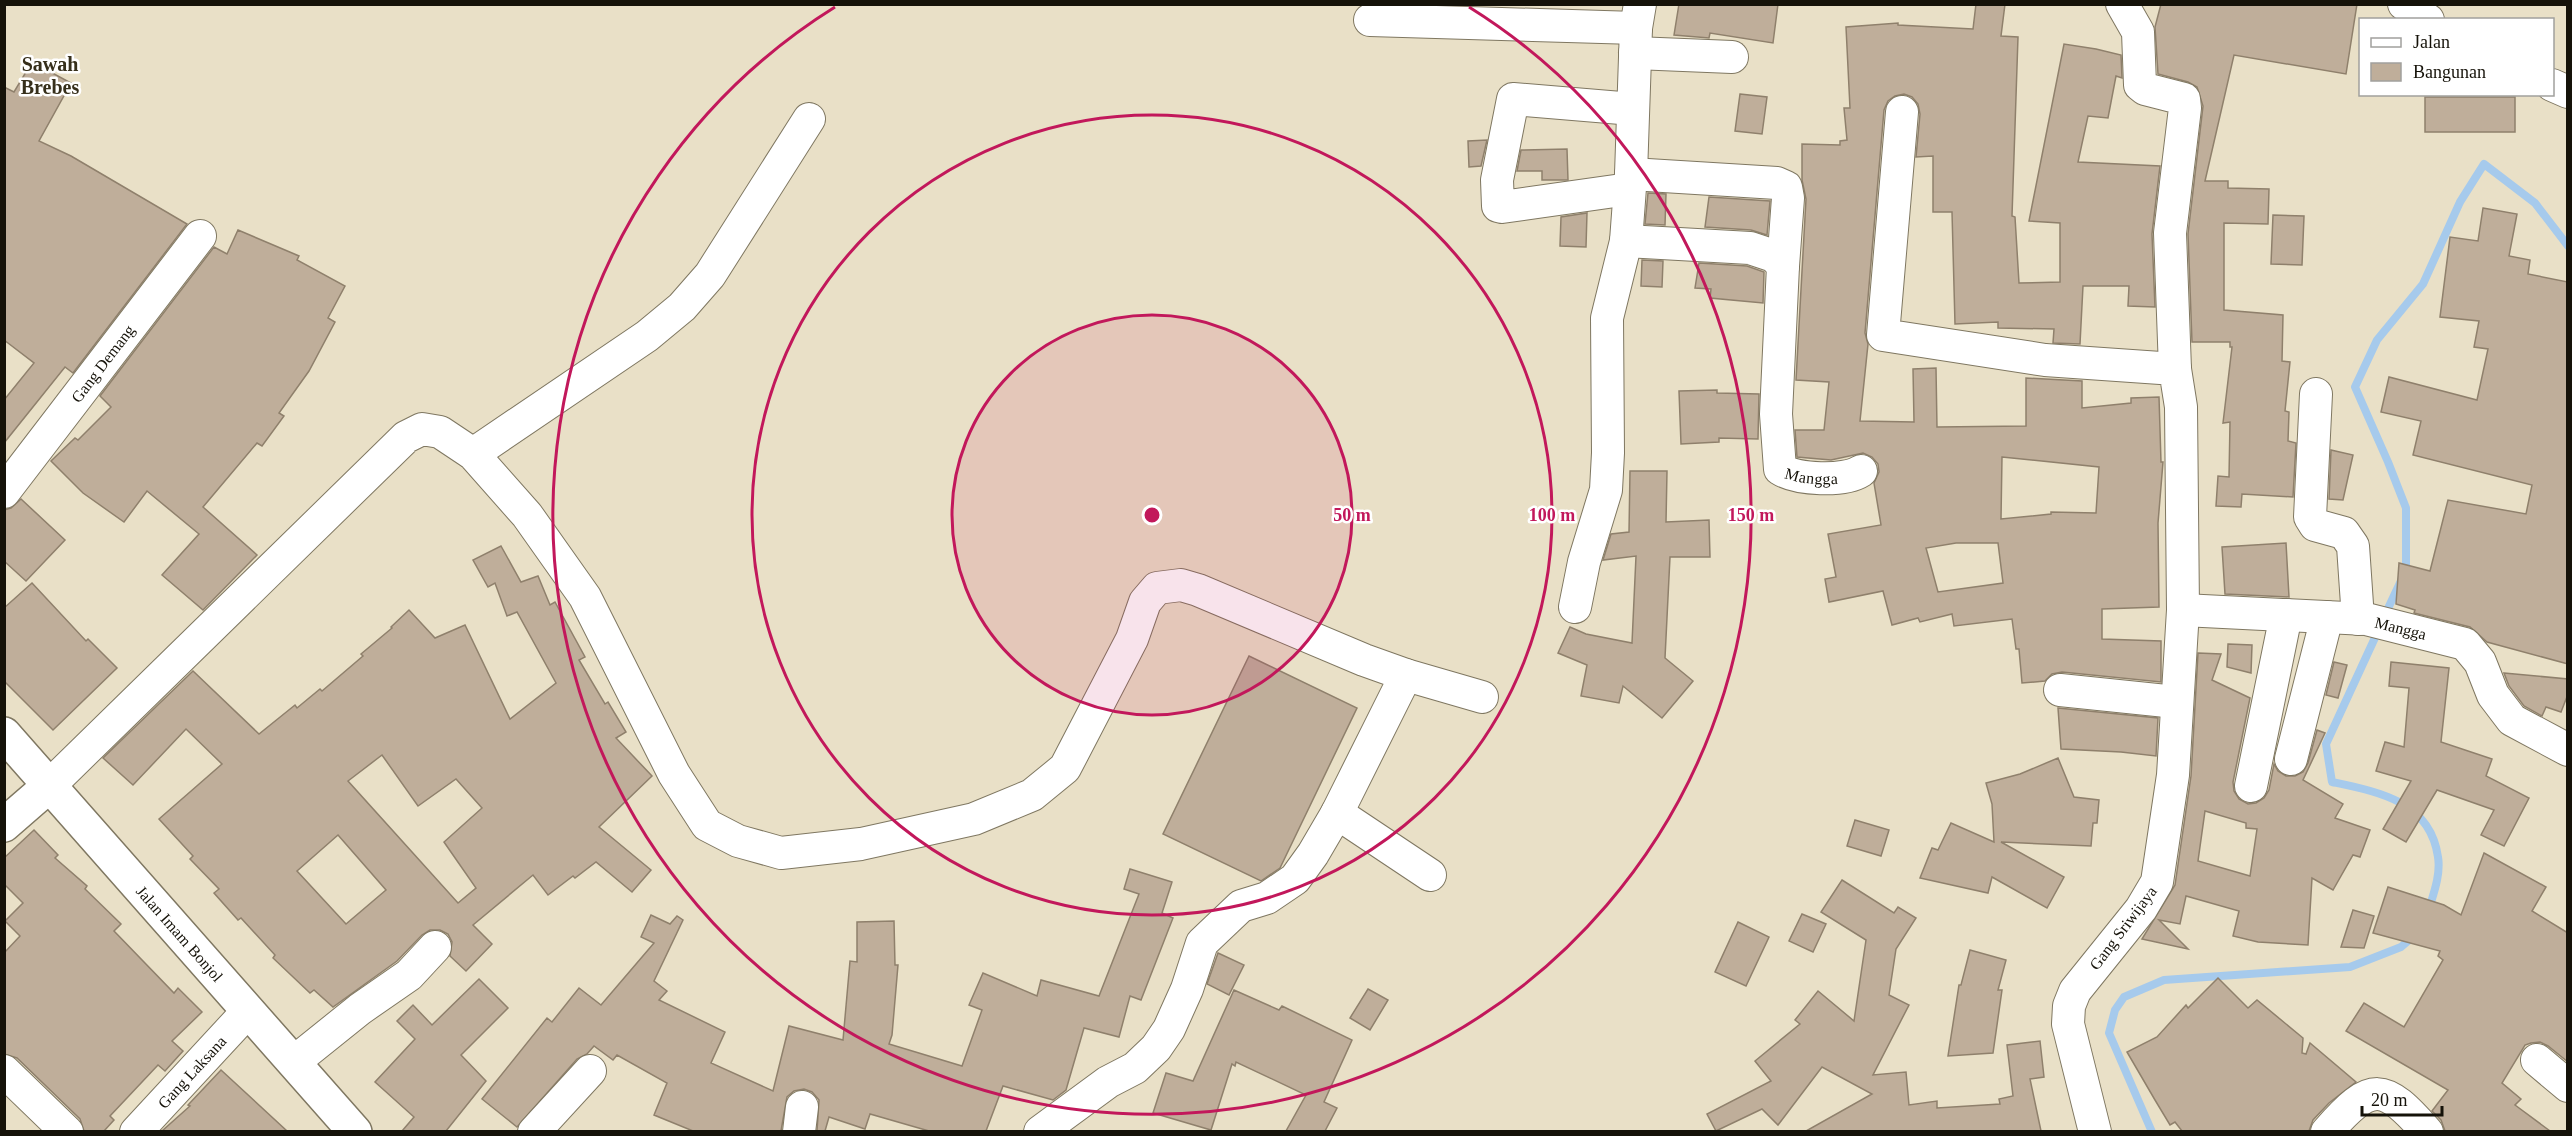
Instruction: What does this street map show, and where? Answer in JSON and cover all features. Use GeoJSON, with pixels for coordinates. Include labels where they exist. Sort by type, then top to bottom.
{"type":"FeatureCollection","features":[{"type":"Feature","properties":{"kind":"main road","name":"Jalan Imam Bonjol"},"geometry":{"type":"LineString","coordinates":[[4,734],[355,1131]]}},
{"type":"Feature","properties":{"kind":"main road"},"geometry":{"type":"LineString","coordinates":[[4,825],[50,785]]}},
{"type":"Feature","properties":{"kind":"street","name":"Gang Sriwijaya"},"geometry":{"type":"LineString","coordinates":[[2095,1131],[2068,1024],[2069,1006],[2075,991],[2141,909],[2157,882],[2173,775],[2183,610],[2181,407],[2175,369],[2170,233],[2186,108],[2184,99],[2145,89],[2140,85],[2138,32],[2122,4]]}},
{"type":"Feature","properties":{"kind":"street"},"geometry":{"type":"LineString","coordinates":[[2404,4],[2425,18]]}},
{"type":"Feature","properties":{"kind":"street"},"geometry":{"type":"LineString","coordinates":[[1370,20],[1637,28],[1732,57]]}},
{"type":"Feature","properties":{"kind":"street"},"geometry":{"type":"LineString","coordinates":[[1575,607],[1584,562],[1606,490],[1608,453],[1606,318],[1626,240],[1637,28]]}},
{"type":"Feature","properties":{"kind":"street"},"geometry":{"type":"LineString","coordinates":[[2554,85],[2568,92]]}},
{"type":"Feature","properties":{"kind":"street"},"geometry":{"type":"LineString","coordinates":[[1633,109],[1513,99],[1497,180],[1498,206],[1630,182],[1777,183],[1786,187],[1788,198],[1783,266]]}},
{"type":"Feature","properties":{"kind":"street"},"geometry":{"type":"LineString","coordinates":[[1902,112],[1883,335],[2045,360],[2175,369]]}},
{"type":"Feature","properties":{"kind":"street"},"geometry":{"type":"LineString","coordinates":[[473,454],[646,336],[682,307],[710,275],[809,119]]}},
{"type":"Feature","properties":{"kind":"street","name":"Gang Demang"},"geometry":{"type":"LineString","coordinates":[[4,492],[200,237]]}},
{"type":"Feature","properties":{"kind":"street"},"geometry":{"type":"LineString","coordinates":[[1626,240],[1750,248],[1774,256],[1783,266]]}},
{"type":"Feature","properties":{"kind":"street","name":"Mangga"},"geometry":{"type":"LineString","coordinates":[[1783,266],[1776,414],[1780,469],[1790,475],[1812,478],[1854,476],[1861,471]]}},
{"type":"Feature","properties":{"kind":"street"},"geometry":{"type":"LineString","coordinates":[[2291,759],[2350,618],[2353,546],[2344,533],[2315,525],[2310,517],[2316,394]]}},
{"type":"Feature","properties":{"kind":"street"},"geometry":{"type":"LineString","coordinates":[[50,785],[406,437],[422,429],[440,432],[473,454],[527,515],[585,597],[674,774],[707,825],[738,841],[781,853],[861,844],[974,819],[1032,795],[1065,768],[1132,639],[1145,602],[1157,588],[1181,585],[1198,590],[1353,656],[1406,675],[1482,697]]}},
{"type":"Feature","properties":{"kind":"street","name":"Mangga"},"geometry":{"type":"LineString","coordinates":[[2183,610],[2350,618],[2465,644],[2480,662],[2493,695],[2512,720],[2568,750]]}},
{"type":"Feature","properties":{"kind":"street"},"geometry":{"type":"LineString","coordinates":[[2251,786],[2286,615]]}},
{"type":"Feature","properties":{"kind":"street"},"geometry":{"type":"LineString","coordinates":[[1040,1131],[1108,1082],[1136,1068],[1156,1048],[1169,1029],[1187,989],[1202,943],[1241,906],[1267,898],[1294,879],[1313,854],[1336,813],[1406,675]]}},
{"type":"Feature","properties":{"kind":"street"},"geometry":{"type":"LineString","coordinates":[[2060,690],[2176,702]]}},
{"type":"Feature","properties":{"kind":"street"},"geometry":{"type":"LineString","coordinates":[[1336,813],[1430,875]]}},
{"type":"Feature","properties":{"kind":"street"},"geometry":{"type":"LineString","coordinates":[[294,1062],[360,1009],[409,975],[435,947]]}},
{"type":"Feature","properties":{"kind":"street","name":"Gang Laksana"},"geometry":{"type":"LineString","coordinates":[[136,1131],[248,1011]]}},
{"type":"Feature","properties":{"kind":"street"},"geometry":{"type":"LineString","coordinates":[[2537,1060],[2568,1086]]}},
{"type":"Feature","properties":{"kind":"street"},"geometry":{"type":"LineString","coordinates":[[4,1071],[67,1131]]}},
{"type":"Feature","properties":{"kind":"street"},"geometry":{"type":"LineString","coordinates":[[534,1131],[590,1071]]}},
{"type":"Feature","properties":{"kind":"street"},"geometry":{"type":"LineString","coordinates":[[2327,1131],[2360,1099],[2374,1094],[2391,1096],[2404,1106],[2427,1131]]}},
{"type":"Feature","properties":{"kind":"building"},"geometry":{"type":"Polygon","coordinates":[[[1679,4],[1778,4],[1773,43],[1710,33],[1709,38],[1674,35],[1679,4]]]}},
{"type":"Feature","properties":{"kind":"building"},"geometry":{"type":"Polygon","coordinates":[[[1976,4],[2005,4],[2001,36],[2018,37],[2012,216],[2015,217],[2019,283],[2060,282],[2060,223],[2029,221],[2064,44],[2121,55],[2122,78],[2116,76],[2108,118],[2088,116],[2078,162],[2160,166],[2152,234],[2155,307],[2128,306],[2129,286],[2083,286],[2080,344],[2053,343],[2054,329],[1998,328],[1998,322],[1955,324],[1952,212],[1933,212],[1933,156],[1916,157],[1920,114],[1918,104],[1912,97],[1904,94],[1895,96],[1888,101],[1884,110],[1865,333],[1868,344],[1860,421],[1914,422],[1913,369],[1936,368],[1937,427],[2026,426],[2026,378],[2082,381],[2082,408],[2131,403],[2131,398],[2159,397],[2161,462],[2163,462],[2158,523],[2159,607],[2102,609],[2102,639],[2161,641],[2161,682],[2062,672],[2052,674],[2045,681],[2022,683],[2019,649],[2016,649],[2012,619],[1954,626],[1952,614],[1920,622],[1918,618],[1892,625],[1883,591],[1829,602],[1825,579],[1836,577],[1828,534],[1881,525],[1874,483],[1879,472],[1878,464],[1872,457],[1863,453],[1831,460],[1797,457],[1795,430],[1824,430],[1829,382],[1796,380],[1806,199],[1802,180],[1802,144],[1840,145],[1840,141],[1847,140],[1844,108],[1850,108],[1846,27],[1898,23],[1898,25],[1973,29],[1976,4]],[[2002,457],[2001,519],[2051,514],[2051,512],[2096,513],[2099,467],[2002,457]],[[1956,543],[1926,548],[1938,592],[2003,583],[1998,543],[1956,543]]]}},
{"type":"Feature","properties":{"kind":"building"},"geometry":{"type":"Polygon","coordinates":[[[2161,4],[2357,4],[2346,74],[2234,55],[2205,181],[2228,181],[2228,188],[2269,189],[2268,224],[2224,223],[2224,310],[2283,315],[2282,361],[2290,362],[2285,411],[2289,412],[2288,441],[2296,443],[2293,497],[2242,494],[2241,507],[2216,506],[2218,476],[2229,477],[2230,422],[2223,423],[2232,347],[2230,347],[2230,342],[2192,342],[2188,234],[2203,106],[2197,87],[2188,82],[2158,74],[2155,27],[2161,4]]]}},
{"type":"Feature","properties":{"kind":"building"},"geometry":{"type":"Polygon","coordinates":[[[32,62],[71,83],[39,141],[71,156],[187,224],[73,373],[65,367],[4,443],[4,400],[34,363],[4,340],[4,87],[14,92],[32,62]]]}},
{"type":"Feature","properties":{"kind":"building"},"geometry":{"type":"Polygon","coordinates":[[[1740,94],[1767,97],[1762,134],[1735,131],[1740,94]]]}},
{"type":"Feature","properties":{"kind":"building"},"geometry":{"type":"Polygon","coordinates":[[[2425,97],[2515,97],[2515,132],[2425,132],[2425,97]]]}},
{"type":"Feature","properties":{"kind":"building"},"geometry":{"type":"Polygon","coordinates":[[[1487,140],[1481,166],[1469,167],[1468,141],[1487,140]]]}},
{"type":"Feature","properties":{"kind":"building"},"geometry":{"type":"Polygon","coordinates":[[[1567,149],[1568,180],[1542,180],[1542,171],[1517,171],[1521,150],[1567,149]]]}},
{"type":"Feature","properties":{"kind":"building"},"geometry":{"type":"Polygon","coordinates":[[[1648,193],[1666,194],[1665,225],[1645,224],[1648,193]]]}},
{"type":"Feature","properties":{"kind":"building"},"geometry":{"type":"Polygon","coordinates":[[[1709,197],[1770,201],[1767,235],[1751,230],[1705,227],[1709,197]]]}},
{"type":"Feature","properties":{"kind":"building"},"geometry":{"type":"Polygon","coordinates":[[[2483,208],[2517,214],[2509,256],[2530,260],[2528,274],[2568,282],[2568,664],[2487,642],[2470,627],[2414,613],[2415,610],[2396,604],[2399,563],[2430,571],[2448,500],[2526,514],[2532,485],[2413,455],[2421,421],[2381,412],[2389,377],[2477,400],[2488,349],[2474,347],[2479,321],[2440,317],[2450,237],[2478,241],[2483,208]]]}},
{"type":"Feature","properties":{"kind":"building"},"geometry":{"type":"Polygon","coordinates":[[[1587,213],[1586,247],[1560,246],[1561,217],[1587,213]]]}},
{"type":"Feature","properties":{"kind":"building"},"geometry":{"type":"Polygon","coordinates":[[[2273,215],[2304,216],[2302,265],[2271,264],[2273,215]]]}},
{"type":"Feature","properties":{"kind":"building"},"geometry":{"type":"Polygon","coordinates":[[[238,230],[299,256],[297,260],[345,286],[328,318],[335,322],[309,371],[279,413],[284,416],[262,446],[257,443],[203,507],[257,555],[203,610],[162,575],[199,534],[147,491],[124,522],[83,493],[51,461],[75,438],[78,440],[111,407],[100,396],[214,247],[227,254],[238,230]]]}},
{"type":"Feature","properties":{"kind":"building"},"geometry":{"type":"Polygon","coordinates":[[[1642,260],[1663,261],[1662,287],[1641,286],[1642,260]]]}},
{"type":"Feature","properties":{"kind":"building"},"geometry":{"type":"Polygon","coordinates":[[[1699,263],[1747,266],[1764,272],[1763,303],[1710,298],[1711,289],[1695,288],[1699,263]]]}},
{"type":"Feature","properties":{"kind":"building"},"geometry":{"type":"Polygon","coordinates":[[[1717,390],[1717,393],[1759,394],[1758,439],[1719,438],[1719,442],[1681,444],[1679,391],[1717,390]]]}},
{"type":"Feature","properties":{"kind":"building"},"geometry":{"type":"Polygon","coordinates":[[[2331,450],[2353,455],[2343,500],[2329,499],[2331,450]]]}},
{"type":"Feature","properties":{"kind":"building"},"geometry":{"type":"Polygon","coordinates":[[[1630,471],[1667,471],[1666,522],[1709,520],[1710,557],[1670,557],[1665,658],[1693,681],[1662,718],[1623,686],[1619,703],[1581,696],[1587,665],[1558,653],[1570,627],[1586,634],[1632,643],[1636,556],[1603,560],[1611,534],[1629,532],[1630,471]]]}},
{"type":"Feature","properties":{"kind":"building"},"geometry":{"type":"Polygon","coordinates":[[[21,499],[65,540],[26,581],[4,561],[4,510],[11,508],[21,499]]]}},
{"type":"Feature","properties":{"kind":"building"},"geometry":{"type":"Polygon","coordinates":[[[2286,543],[2289,597],[2225,594],[2222,547],[2286,543]]]}},
{"type":"Feature","properties":{"kind":"building"},"geometry":{"type":"Polygon","coordinates":[[[501,546],[521,582],[538,576],[550,605],[555,602],[585,657],[579,660],[605,704],[608,702],[626,732],[616,738],[652,776],[599,827],[651,870],[632,892],[596,862],[548,895],[533,875],[473,925],[492,944],[466,971],[450,956],[452,942],[448,934],[440,930],[430,930],[422,935],[397,961],[333,1007],[314,990],[310,993],[273,958],[275,955],[241,918],[238,920],[214,893],[219,889],[190,859],[193,856],[159,819],[222,764],[186,729],[133,785],[103,758],[193,671],[259,734],[295,705],[297,708],[320,689],[322,691],[363,656],[361,654],[409,610],[435,638],[465,625],[510,719],[556,683],[517,612],[507,616],[495,583],[488,587],[473,560],[501,546]],[[382,755],[348,781],[458,903],[476,888],[444,842],[482,808],[456,779],[418,806],[382,755]],[[338,835],[297,871],[346,924],[386,890],[338,835]]]}},
{"type":"Feature","properties":{"kind":"building"},"geometry":{"type":"Polygon","coordinates":[[[32,583],[86,641],[88,639],[117,668],[53,730],[4,681],[4,608],[32,583]]]}},
{"type":"Feature","properties":{"kind":"building"},"geometry":{"type":"Polygon","coordinates":[[[2228,644],[2252,645],[2251,673],[2227,667],[2228,644]]]}},
{"type":"Feature","properties":{"kind":"building"},"geometry":{"type":"Polygon","coordinates":[[[2198,653],[2221,654],[2212,680],[2250,698],[2233,782],[2234,791],[2239,799],[2248,804],[2256,803],[2264,798],[2269,790],[2274,764],[2278,771],[2286,776],[2295,776],[2303,772],[2308,763],[2317,730],[2325,733],[2303,780],[2343,804],[2335,818],[2370,830],[2360,857],[2353,855],[2333,890],[2312,878],[2308,945],[2258,942],[2233,936],[2239,911],[2186,896],[2180,924],[2159,920],[2188,949],[2142,939],[2175,885],[2191,776],[2198,653]],[[2205,811],[2198,861],[2250,876],[2257,829],[2246,828],[2246,823],[2205,811]]]}},
{"type":"Feature","properties":{"kind":"building"},"geometry":{"type":"Polygon","coordinates":[[[1249,656],[1357,708],[1280,868],[1261,881],[1163,834],[1249,656]]]}},
{"type":"Feature","properties":{"kind":"building"},"geometry":{"type":"Polygon","coordinates":[[[2334,662],[2347,665],[2338,698],[2326,695],[2334,662]]]}},
{"type":"Feature","properties":{"kind":"building"},"geometry":{"type":"Polygon","coordinates":[[[2391,662],[2449,668],[2441,742],[2492,759],[2486,776],[2529,798],[2504,846],[2481,835],[2494,810],[2437,790],[2406,842],[2383,829],[2411,781],[2376,771],[2385,742],[2404,747],[2409,688],[2389,686],[2391,662]]]}},
{"type":"Feature","properties":{"kind":"building"},"geometry":{"type":"Polygon","coordinates":[[[2504,673],[2568,679],[2568,694],[2561,712],[2546,707],[2542,716],[2524,706],[2509,686],[2504,673]]]}},
{"type":"Feature","properties":{"kind":"building"},"geometry":{"type":"Polygon","coordinates":[[[2058,708],[2158,718],[2156,756],[2061,749],[2058,708]]]}},
{"type":"Feature","properties":{"kind":"building"},"geometry":{"type":"Polygon","coordinates":[[[2058,758],[2074,797],[2099,800],[2097,823],[2093,823],[2091,846],[2001,842],[2064,877],[2047,908],[1992,877],[1988,893],[1920,878],[1932,848],[1938,850],[1951,823],[1994,842],[1992,804],[1986,783],[2020,774],[2058,758]]]}},
{"type":"Feature","properties":{"kind":"building"},"geometry":{"type":"Polygon","coordinates":[[[1855,820],[1889,830],[1881,856],[1847,846],[1855,820]]]}},
{"type":"Feature","properties":{"kind":"building"},"geometry":{"type":"Polygon","coordinates":[[[34,830],[58,855],[55,858],[87,886],[85,889],[121,924],[114,931],[174,993],[178,988],[202,1012],[172,1041],[183,1051],[165,1071],[158,1065],[110,1116],[114,1120],[104,1131],[84,1131],[80,1119],[17,1058],[4,1054],[4,953],[20,936],[5,921],[23,903],[4,884],[4,858],[34,830]]]}},
{"type":"Feature","properties":{"kind":"building"},"geometry":{"type":"Polygon","coordinates":[[[2484,853],[2546,887],[2532,911],[2568,933],[2568,1062],[2548,1046],[2540,1042],[2531,1043],[2525,1045],[2502,1083],[2521,1099],[2515,1105],[2550,1131],[2445,1131],[2441,1120],[2432,1111],[2448,1090],[2346,1031],[2364,1003],[2404,1027],[2443,960],[2438,956],[2440,951],[2373,933],[2388,887],[2444,905],[2461,915],[2484,853]]]}},
{"type":"Feature","properties":{"kind":"building"},"geometry":{"type":"Polygon","coordinates":[[[1130,869],[1172,882],[1162,913],[1173,918],[1141,1000],[1130,996],[1119,1037],[1084,1028],[1066,1090],[1053,1100],[1003,1086],[986,1131],[929,1131],[870,1114],[865,1129],[829,1117],[825,1131],[817,1131],[819,1100],[812,1092],[804,1089],[794,1091],[787,1097],[781,1131],[693,1131],[654,1115],[667,1083],[617,1055],[613,1060],[594,1046],[587,1054],[577,1059],[517,1127],[482,1099],[547,1018],[552,1022],[579,988],[601,1005],[654,943],[641,937],[651,915],[670,924],[677,916],[683,920],[654,981],[667,991],[659,1000],[725,1032],[711,1063],[773,1091],[789,1026],[843,1040],[850,961],[857,962],[857,922],[894,921],[895,965],[898,965],[892,1035],[889,1044],[962,1066],[982,1010],[969,1005],[983,973],[1037,996],[1041,980],[1099,996],[1139,894],[1124,889],[1130,869]]]}},
{"type":"Feature","properties":{"kind":"building"},"geometry":{"type":"Polygon","coordinates":[[[1842,880],[1894,913],[1898,907],[1916,918],[1896,949],[1889,995],[1909,1005],[1873,1075],[1906,1072],[1909,1105],[1937,1101],[1937,1108],[2000,1104],[1999,1099],[2013,1096],[2007,1045],[2040,1041],[2044,1077],[2030,1079],[2041,1131],[1806,1131],[1872,1094],[1822,1067],[1778,1125],[1762,1109],[1716,1131],[1707,1114],[1771,1081],[1755,1061],[1800,1024],[1795,1020],[1818,991],[1854,1021],[1866,940],[1821,912],[1842,880]]]}},
{"type":"Feature","properties":{"kind":"building"},"geometry":{"type":"Polygon","coordinates":[[[2353,910],[2374,916],[2364,948],[2341,947],[2353,910]]]}},
{"type":"Feature","properties":{"kind":"building"},"geometry":{"type":"Polygon","coordinates":[[[1802,914],[1826,924],[1813,952],[1789,941],[1802,914]]]}},
{"type":"Feature","properties":{"kind":"building"},"geometry":{"type":"Polygon","coordinates":[[[1738,922],[1769,937],[1746,986],[1715,972],[1738,922]]]}},
{"type":"Feature","properties":{"kind":"building"},"geometry":{"type":"Polygon","coordinates":[[[1970,950],[2006,960],[1998,990],[2002,990],[1993,1053],[1948,1056],[1959,985],[1961,985],[1970,950]]]}},
{"type":"Feature","properties":{"kind":"building"},"geometry":{"type":"Polygon","coordinates":[[[1218,953],[1244,965],[1229,995],[1207,984],[1218,953]]]}},
{"type":"Feature","properties":{"kind":"building"},"geometry":{"type":"Polygon","coordinates":[[[2218,978],[2248,1008],[2257,1000],[2303,1038],[2302,1053],[2306,1054],[2310,1043],[2356,1082],[2329,1103],[2313,1120],[2309,1131],[2182,1131],[2175,1122],[2170,1125],[2155,1100],[2127,1052],[2157,1037],[2186,1005],[2188,1008],[2218,978]]]}},
{"type":"Feature","properties":{"kind":"building"},"geometry":{"type":"Polygon","coordinates":[[[479,979],[508,1008],[461,1055],[486,1081],[446,1131],[402,1131],[414,1117],[375,1082],[415,1039],[397,1021],[413,1005],[432,1025],[479,979]]]}},
{"type":"Feature","properties":{"kind":"building"},"geometry":{"type":"Polygon","coordinates":[[[1368,989],[1388,1000],[1370,1030],[1350,1018],[1368,989]]]}},
{"type":"Feature","properties":{"kind":"building"},"geometry":{"type":"Polygon","coordinates":[[[1234,990],[1279,1010],[1282,1006],[1352,1040],[1324,1102],[1337,1108],[1325,1131],[1286,1131],[1306,1095],[1236,1062],[1235,1066],[1232,1064],[1211,1130],[1153,1113],[1166,1073],[1193,1081],[1234,990]]]}},
{"type":"Feature","properties":{"kind":"building"},"geometry":{"type":"Polygon","coordinates":[[[221,1070],[287,1131],[162,1131],[190,1106],[188,1105],[221,1070]]]}},
{"type":"Feature","properties":{"kind":"waterway"},"geometry":{"type":"LineString","coordinates":[[2384,617],[2406,570],[2406,508],[2355,387],[2377,340],[2423,284],[2460,202],[2484,164],[2535,203],[2568,246]]}},
{"type":"Feature","properties":{"kind":"waterway"},"geometry":{"type":"LineString","coordinates":[[2379,629],[2326,744],[2332,782],[2367,790],[2400,802],[2425,823],[2433,838],[2439,864],[2428,912]]}},
{"type":"Feature","properties":{"kind":"waterway"},"geometry":{"type":"LineString","coordinates":[[2152,1132],[2109,1033],[2115,1010],[2124,997],[2164,980],[2350,967],[2401,947],[2415,935]]}},
{"type":"Feature","properties":{"kind":"district","name":"Sawah Brebes"},"geometry":{"type":"Point","coordinates":[50,76]}}]}
